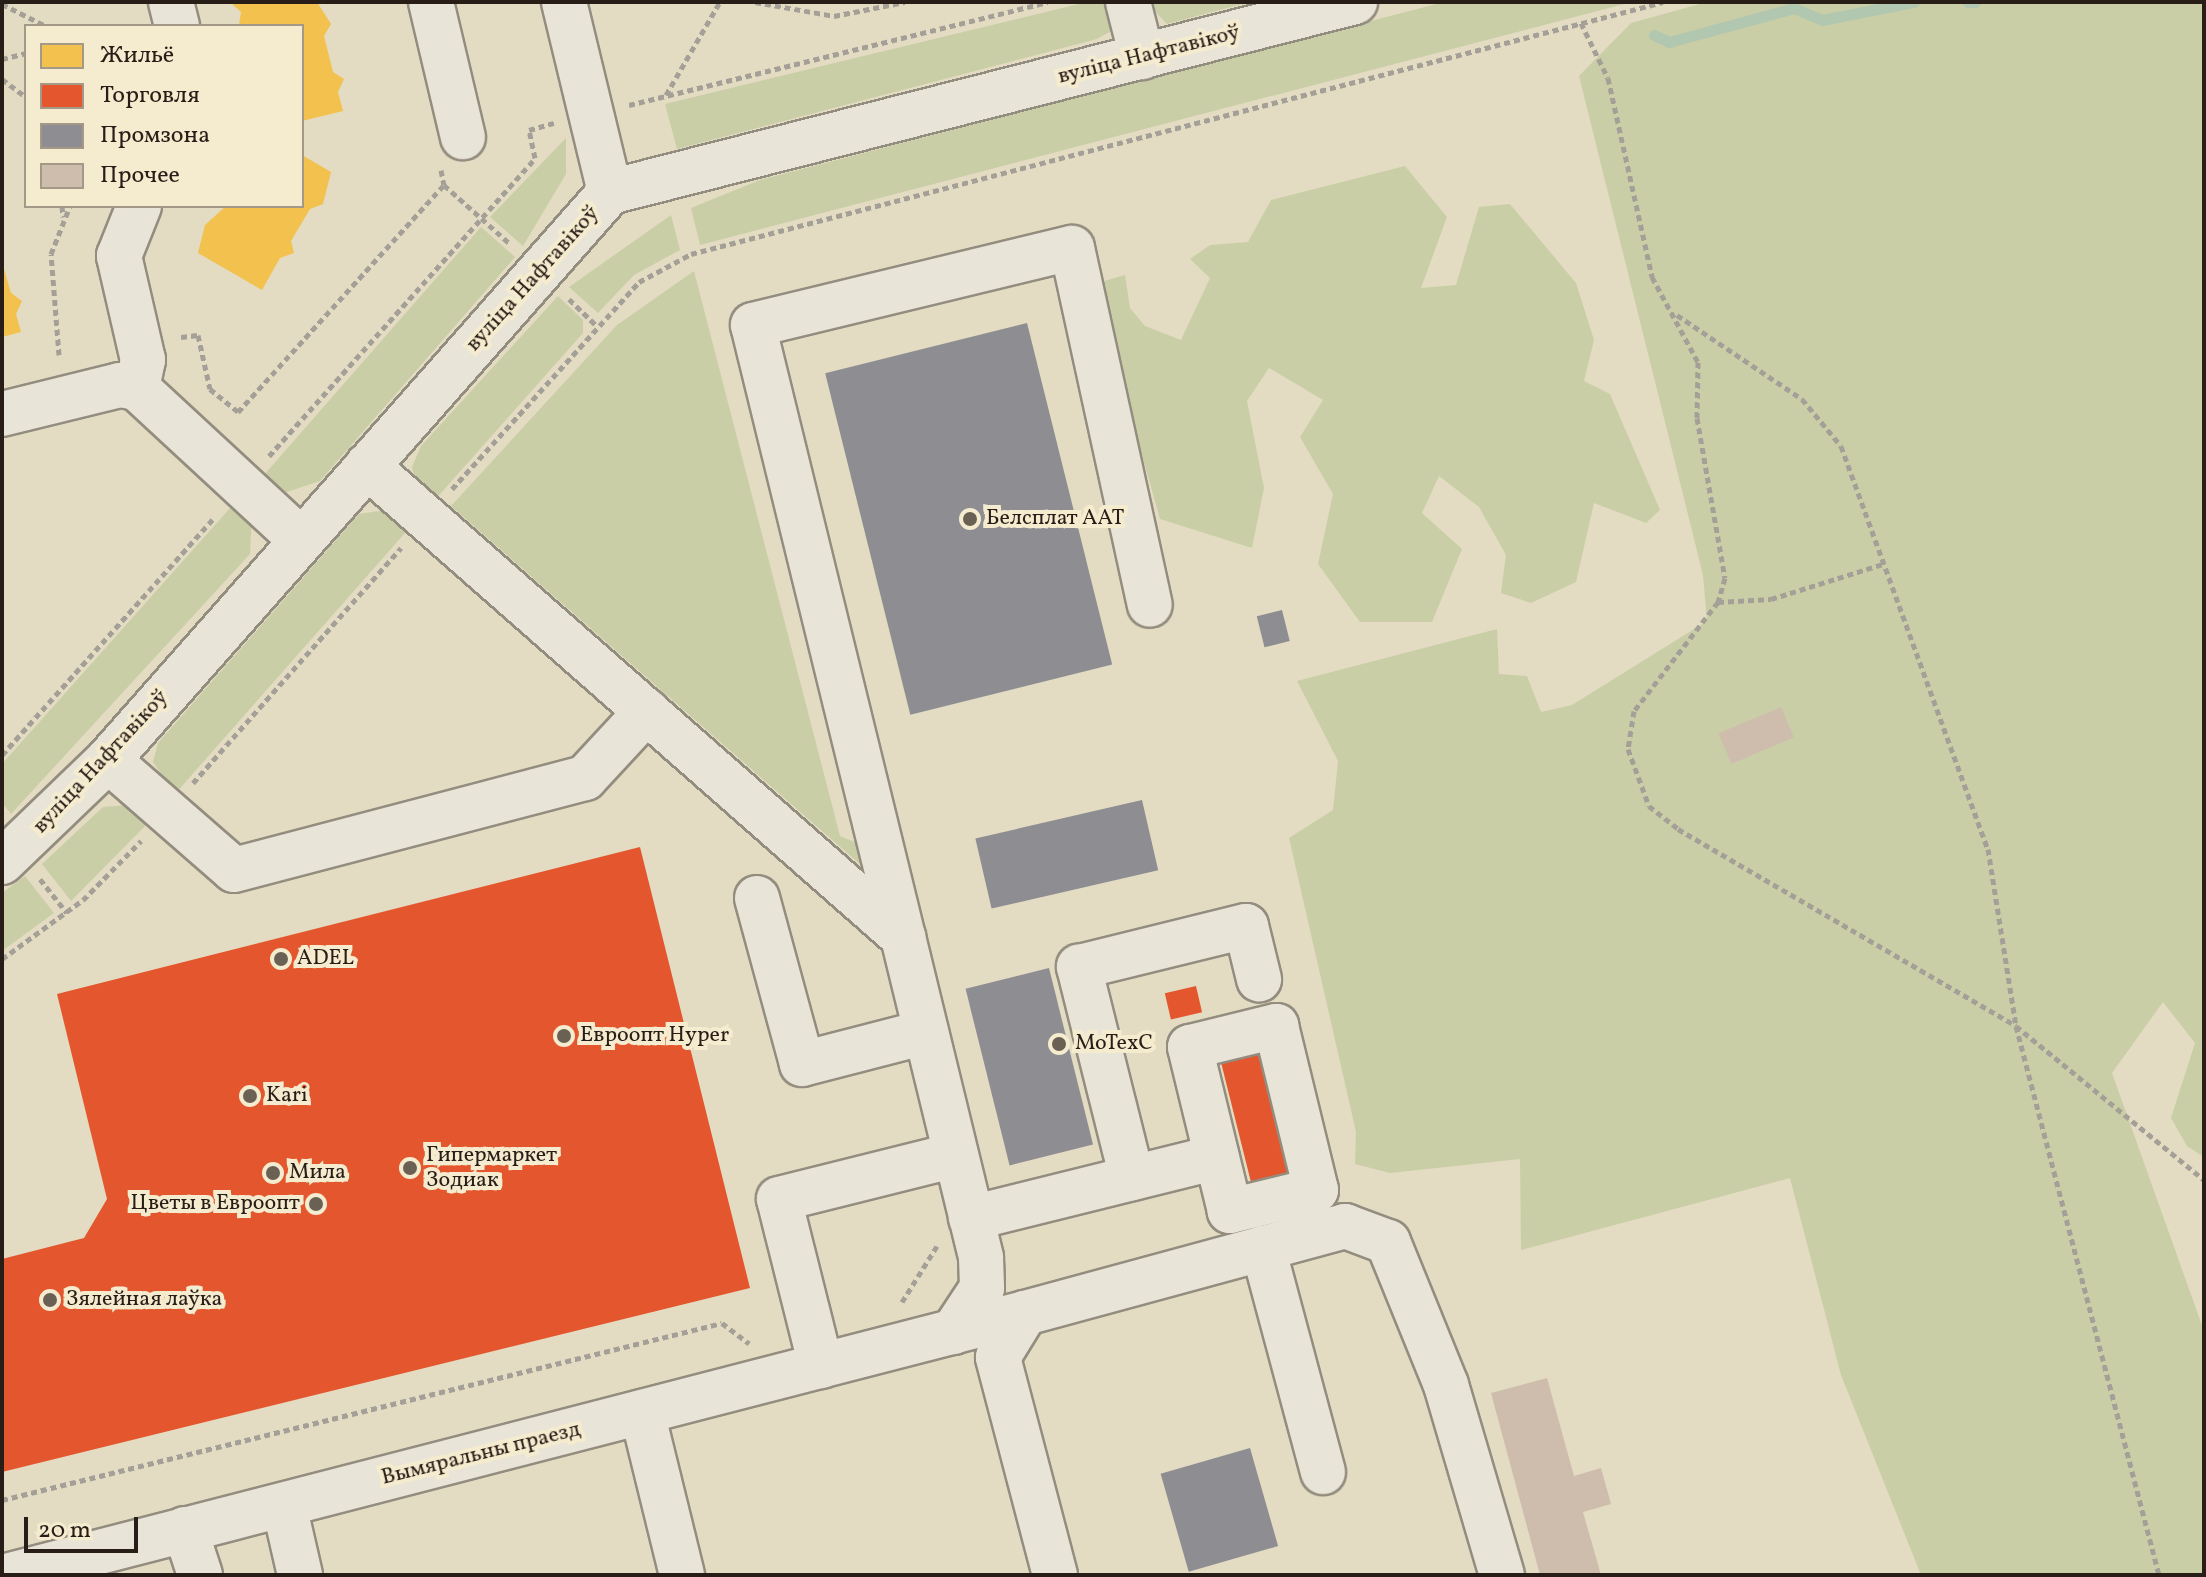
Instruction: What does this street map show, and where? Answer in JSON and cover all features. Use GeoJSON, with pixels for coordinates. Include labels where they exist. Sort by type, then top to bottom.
{"type":"FeatureCollection","features":[{"type":"Feature","properties":{"kind":"street"},"geometry":{"type":"LineString","coordinates":[[171,2],[176,24]]}},
{"type":"Feature","properties":{"kind":"street"},"geometry":{"type":"LineString","coordinates":[[431,2],[463,137]]}},
{"type":"Feature","properties":{"kind":"street"},"geometry":{"type":"LineString","coordinates":[[564,2],[610,192]]}},
{"type":"Feature","properties":{"kind":"street"},"geometry":{"type":"LineString","coordinates":[[1128,2],[1142,57]]}},
{"type":"Feature","properties":{"kind":"street","name":"вуліца Нафтавікоў"},"geometry":{"type":"LineString","coordinates":[[2,862],[108,760],[610,192],[1355,2]]}},
{"type":"Feature","properties":{"kind":"street"},"geometry":{"type":"LineString","coordinates":[[137,388],[143,360],[119,256],[138,208]]}},
{"type":"Feature","properties":{"kind":"street"},"geometry":{"type":"LineString","coordinates":[[1055,1575],[989,1322],[957,1226],[956,1155],[753,325],[1072,248],[1150,605]]}},
{"type":"Feature","properties":{"kind":"street"},"geometry":{"type":"LineString","coordinates":[[2,414],[120,385],[137,388],[301,540]]}},
{"type":"Feature","properties":{"kind":"street"},"geometry":{"type":"LineString","coordinates":[[367,466],[903,937]]}},
{"type":"Feature","properties":{"kind":"street"},"geometry":{"type":"LineString","coordinates":[[108,760],[234,870],[585,778],[647,711]]}},
{"type":"Feature","properties":{"kind":"street"},"geometry":{"type":"LineString","coordinates":[[757,898],[802,1064],[926,1032]]}},
{"type":"Feature","properties":{"kind":"street"},"geometry":{"type":"LineString","coordinates":[[1132,1178],[1079,967],[1246,926],[1259,979]]}},
{"type":"Feature","properties":{"kind":"street"},"geometry":{"type":"LineString","coordinates":[[821,1366],[779,1199],[956,1155]]}},
{"type":"Feature","properties":{"kind":"street"},"geometry":{"type":"LineString","coordinates":[[957,1226],[1217,1157]]}},
{"type":"Feature","properties":{"kind":"street","name":"Вымяральны праезд"},"geometry":{"type":"LineString","coordinates":[[10,1575],[821,1366],[1345,1226],[1388,1242],[1446,1385],[1502,1575]]}},
{"type":"Feature","properties":{"kind":"street"},"geometry":{"type":"LineString","coordinates":[[1263,1248],[1323,1472]]}},
{"type":"Feature","properties":{"kind":"street"},"geometry":{"type":"LineString","coordinates":[[642,1412],[682,1575]]}},
{"type":"Feature","properties":{"kind":"street"},"geometry":{"type":"LineString","coordinates":[[284,1505],[300,1575]]}},
{"type":"Feature","properties":{"kind":"street"},"geometry":{"type":"LineString","coordinates":[[185,1529],[200,1575]]}},
{"type":"Feature","properties":{"kind":"path"},"geometry":{"type":"LineString","coordinates":[[665,96],[720,2]]}},
{"type":"Feature","properties":{"kind":"path"},"geometry":{"type":"LineString","coordinates":[[755,2],[834,16],[905,2]]}},
{"type":"Feature","properties":{"kind":"path"},"geometry":{"type":"LineString","coordinates":[[2,755],[535,158],[529,130],[1047,2]]}},
{"type":"Feature","properties":{"kind":"path"},"geometry":{"type":"LineString","coordinates":[[2,4],[42,24]]}},
{"type":"Feature","properties":{"kind":"path"},"geometry":{"type":"LineString","coordinates":[[1581,23],[1608,78],[1652,277],[1675,314],[1698,362],[1697,418],[1725,578],[1718,602],[1634,711],[1628,749],[1649,806],[2016,1026],[2204,1180]]}},
{"type":"Feature","properties":{"kind":"path"},"geometry":{"type":"LineString","coordinates":[[2,59],[24,54]]}},
{"type":"Feature","properties":{"kind":"path"},"geometry":{"type":"LineString","coordinates":[[2,79],[24,96]]}},
{"type":"Feature","properties":{"kind":"path"},"geometry":{"type":"LineString","coordinates":[[238,412],[444,185]]}},
{"type":"Feature","properties":{"kind":"path"},"geometry":{"type":"LineString","coordinates":[[62,208],[63,218]]}},
{"type":"Feature","properties":{"kind":"path"},"geometry":{"type":"LineString","coordinates":[[59,355],[51,254],[69,208]]}},
{"type":"Feature","properties":{"kind":"path"},"geometry":{"type":"LineString","coordinates":[[1675,314],[1811,411],[1841,446],[1988,849],[2016,1026],[2159,1575]]}},
{"type":"Feature","properties":{"kind":"path"},"geometry":{"type":"LineString","coordinates":[[1718,602],[1771,599],[1883,564]]}},
{"type":"Feature","properties":{"kind":"path"},"geometry":{"type":"LineString","coordinates":[[897,1312],[957,1226]]}},
{"type":"Feature","properties":{"kind":"path"},"geometry":{"type":"LineString","coordinates":[[2,1500],[722,1323],[754,1347]]}},
{"type":"Feature","properties":{"kind":"green space"},"geometry":{"type":"Polygon","coordinates":[[[1087,2],[1110,2],[1111,31],[1097,39],[677,149],[665,104],[1087,2]]]}},
{"type":"Feature","properties":{"kind":"green space"},"geometry":{"type":"Polygon","coordinates":[[[1146,2],[1250,2],[1167,24],[1146,2]]]}},
{"type":"Feature","properties":{"kind":"green space"},"geometry":{"type":"Polygon","coordinates":[[[1444,2],[1632,2],[700,245],[691,208],[760,180],[1444,2]]]}},
{"type":"Feature","properties":{"kind":"green space"},"geometry":{"type":"Polygon","coordinates":[[[1707,2],[2204,2],[2204,1157],[2187,1146],[2171,1118],[2195,1043],[2163,1002],[2112,1073],[2204,1331],[2204,1575],[1921,1575],[1841,1375],[1790,1178],[1521,1250],[1520,1159],[1390,1173],[1355,1164],[1356,1132],[1289,838],[1333,810],[1338,761],[1297,681],[1497,629],[1499,674],[1527,676],[1541,712],[1572,705],[1707,621],[1703,575],[1579,76],[1631,23],[1707,2]]]}},
{"type":"Feature","properties":{"kind":"green space"},"geometry":{"type":"Polygon","coordinates":[[[566,138],[566,174],[523,246],[490,217],[566,138]]]}},
{"type":"Feature","properties":{"kind":"green space"},"geometry":{"type":"Polygon","coordinates":[[[1405,166],[1447,217],[1421,288],[1456,285],[1479,207],[1510,204],[1576,283],[1594,340],[1584,381],[1610,394],[1660,510],[1646,523],[1594,503],[1576,582],[1531,603],[1501,593],[1506,555],[1479,507],[1439,476],[1422,513],[1462,549],[1432,622],[1360,622],[1318,564],[1333,494],[1300,437],[1323,400],[1269,368],[1247,401],[1264,488],[1252,548],[1160,519],[1094,284],[1125,275],[1130,308],[1145,326],[1181,340],[1210,278],[1190,259],[1210,245],[1248,242],[1271,200],[1405,166]]]}},
{"type":"Feature","properties":{"kind":"green space"},"geometry":{"type":"Polygon","coordinates":[[[671,215],[680,250],[634,275],[598,313],[569,287],[671,215]]]}},
{"type":"Feature","properties":{"kind":"green space"},"geometry":{"type":"Polygon","coordinates":[[[481,227],[515,257],[320,481],[281,494],[257,483],[481,227]]]}},
{"type":"Feature","properties":{"kind":"green space"},"geometry":{"type":"Polygon","coordinates":[[[694,271],[840,836],[862,845],[862,866],[451,506],[617,325],[694,271]]]}},
{"type":"Feature","properties":{"kind":"green space"},"geometry":{"type":"Polygon","coordinates":[[[558,296],[583,320],[583,333],[433,502],[416,486],[412,467],[421,446],[558,296]]]}},
{"type":"Feature","properties":{"kind":"green space"},"geometry":{"type":"Polygon","coordinates":[[[240,497],[252,516],[250,554],[11,814],[2,803],[2,764],[240,497]]]}},
{"type":"Feature","properties":{"kind":"green space"},"geometry":{"type":"Polygon","coordinates":[[[386,510],[412,525],[175,794],[153,762],[158,743],[359,514],[386,510]]]}},
{"type":"Feature","properties":{"kind":"green space"},"geometry":{"type":"Polygon","coordinates":[[[130,805],[151,820],[71,901],[42,864],[103,807],[130,805]]]}},
{"type":"Feature","properties":{"kind":"green space"},"geometry":{"type":"Polygon","coordinates":[[[25,876],[54,913],[2,951],[2,893],[25,876]]]}},
{"type":"Feature","properties":{"kind":"building: Жильё"},"geometry":{"type":"Polygon","coordinates":[[[230,2],[317,2],[331,24],[324,36],[333,72],[344,79],[338,92],[343,111],[304,121],[304,24],[239,24],[241,12],[230,2]]]}},
{"type":"Feature","properties":{"kind":"building: Жильё"},"geometry":{"type":"Polygon","coordinates":[[[304,156],[331,172],[323,204],[310,209],[291,241],[294,253],[280,258],[262,290],[198,253],[205,225],[224,208],[304,208],[304,156]]]}},
{"type":"Feature","properties":{"kind":"building: Жильё"},"geometry":{"type":"Polygon","coordinates":[[[2,262],[11,293],[22,301],[16,314],[21,332],[2,337],[2,262]]]}},
{"type":"Feature","properties":{"kind":"building: Торговля","name":"Гипермаркет Зодиак"},"geometry":{"type":"Polygon","coordinates":[[[640,847],[750,1288],[2,1472],[2,1259],[84,1238],[107,1199],[57,994],[640,847]]]}},
{"type":"Feature","properties":{"kind":"building: Торговля"},"geometry":{"type":"Polygon","coordinates":[[[1196,986],[1202,1012],[1171,1020],[1165,993],[1196,986]]]}},
{"type":"Feature","properties":{"kind":"building: Торговля"},"geometry":{"type":"Polygon","coordinates":[[[1258,1041],[1291,1174],[1251,1184],[1218,1051],[1258,1041]]]}},
{"type":"Feature","properties":{"kind":"building: Промзона","name":"Белсплат ААТ"},"geometry":{"type":"Polygon","coordinates":[[[1027,323],[1112,665],[910,715],[825,373],[1027,323]]]}},
{"type":"Feature","properties":{"kind":"building: Промзона"},"geometry":{"type":"Polygon","coordinates":[[[1282,610],[1290,641],[1265,647],[1257,616],[1282,610]]]}},
{"type":"Feature","properties":{"kind":"building: Промзона"},"geometry":{"type":"Polygon","coordinates":[[[1142,800],[1158,870],[992,909],[975,838],[1142,800]]]}},
{"type":"Feature","properties":{"kind":"building: Промзона"},"geometry":{"type":"Polygon","coordinates":[[[1049,968],[1093,1145],[1010,1165],[966,989],[1049,968]]]}},
{"type":"Feature","properties":{"kind":"building: Промзона"},"geometry":{"type":"Polygon","coordinates":[[[1250,1448],[1278,1546],[1189,1572],[1161,1474],[1250,1448]]]}},
{"type":"Feature","properties":{"kind":"building: Прочее"},"geometry":{"type":"Polygon","coordinates":[[[1781,707],[1794,737],[1731,764],[1718,734],[1781,707]]]}},
{"type":"Feature","properties":{"kind":"building: Прочее"},"geometry":{"type":"Polygon","coordinates":[[[1547,1378],[1574,1476],[1601,1468],[1611,1504],[1583,1512],[1601,1575],[1540,1575],[1491,1393],[1547,1378]]]}},
{"type":"Feature","properties":{"kind":"waterway"},"geometry":{"type":"LineString","coordinates":[[1654,35],[1669,42],[1794,8],[1822,20],[1914,2]]}},
{"type":"Feature","properties":{"kind":"waterway"},"geometry":{"type":"LineString","coordinates":[[1968,2],[1975,2]]}},
{"type":"Feature","properties":{"kind":"place","name":"Белсплат ААТ"},"geometry":{"type":"Point","coordinates":[970,519]}},
{"type":"Feature","properties":{"kind":"place","name":"ADEL"},"geometry":{"type":"Point","coordinates":[281,959]}},
{"type":"Feature","properties":{"kind":"place","name":"Евроопт Hyper"},"geometry":{"type":"Point","coordinates":[564,1036]}},
{"type":"Feature","properties":{"kind":"place","name":"MoTexC"},"geometry":{"type":"Point","coordinates":[1059,1044]}},
{"type":"Feature","properties":{"kind":"place","name":"Kari"},"geometry":{"type":"Point","coordinates":[250,1096]}},
{"type":"Feature","properties":{"kind":"place","name":"Гипермаркет Зодиак"},"geometry":{"type":"Point","coordinates":[410,1168]}},
{"type":"Feature","properties":{"kind":"place","name":"Мила"},"geometry":{"type":"Point","coordinates":[273,1173]}},
{"type":"Feature","properties":{"kind":"place","name":"Цветы в Евроопт"},"geometry":{"type":"Point","coordinates":[316,1204]}},
{"type":"Feature","properties":{"kind":"place","name":"Зялейная лаўка"},"geometry":{"type":"Point","coordinates":[50,1300]}}]}
